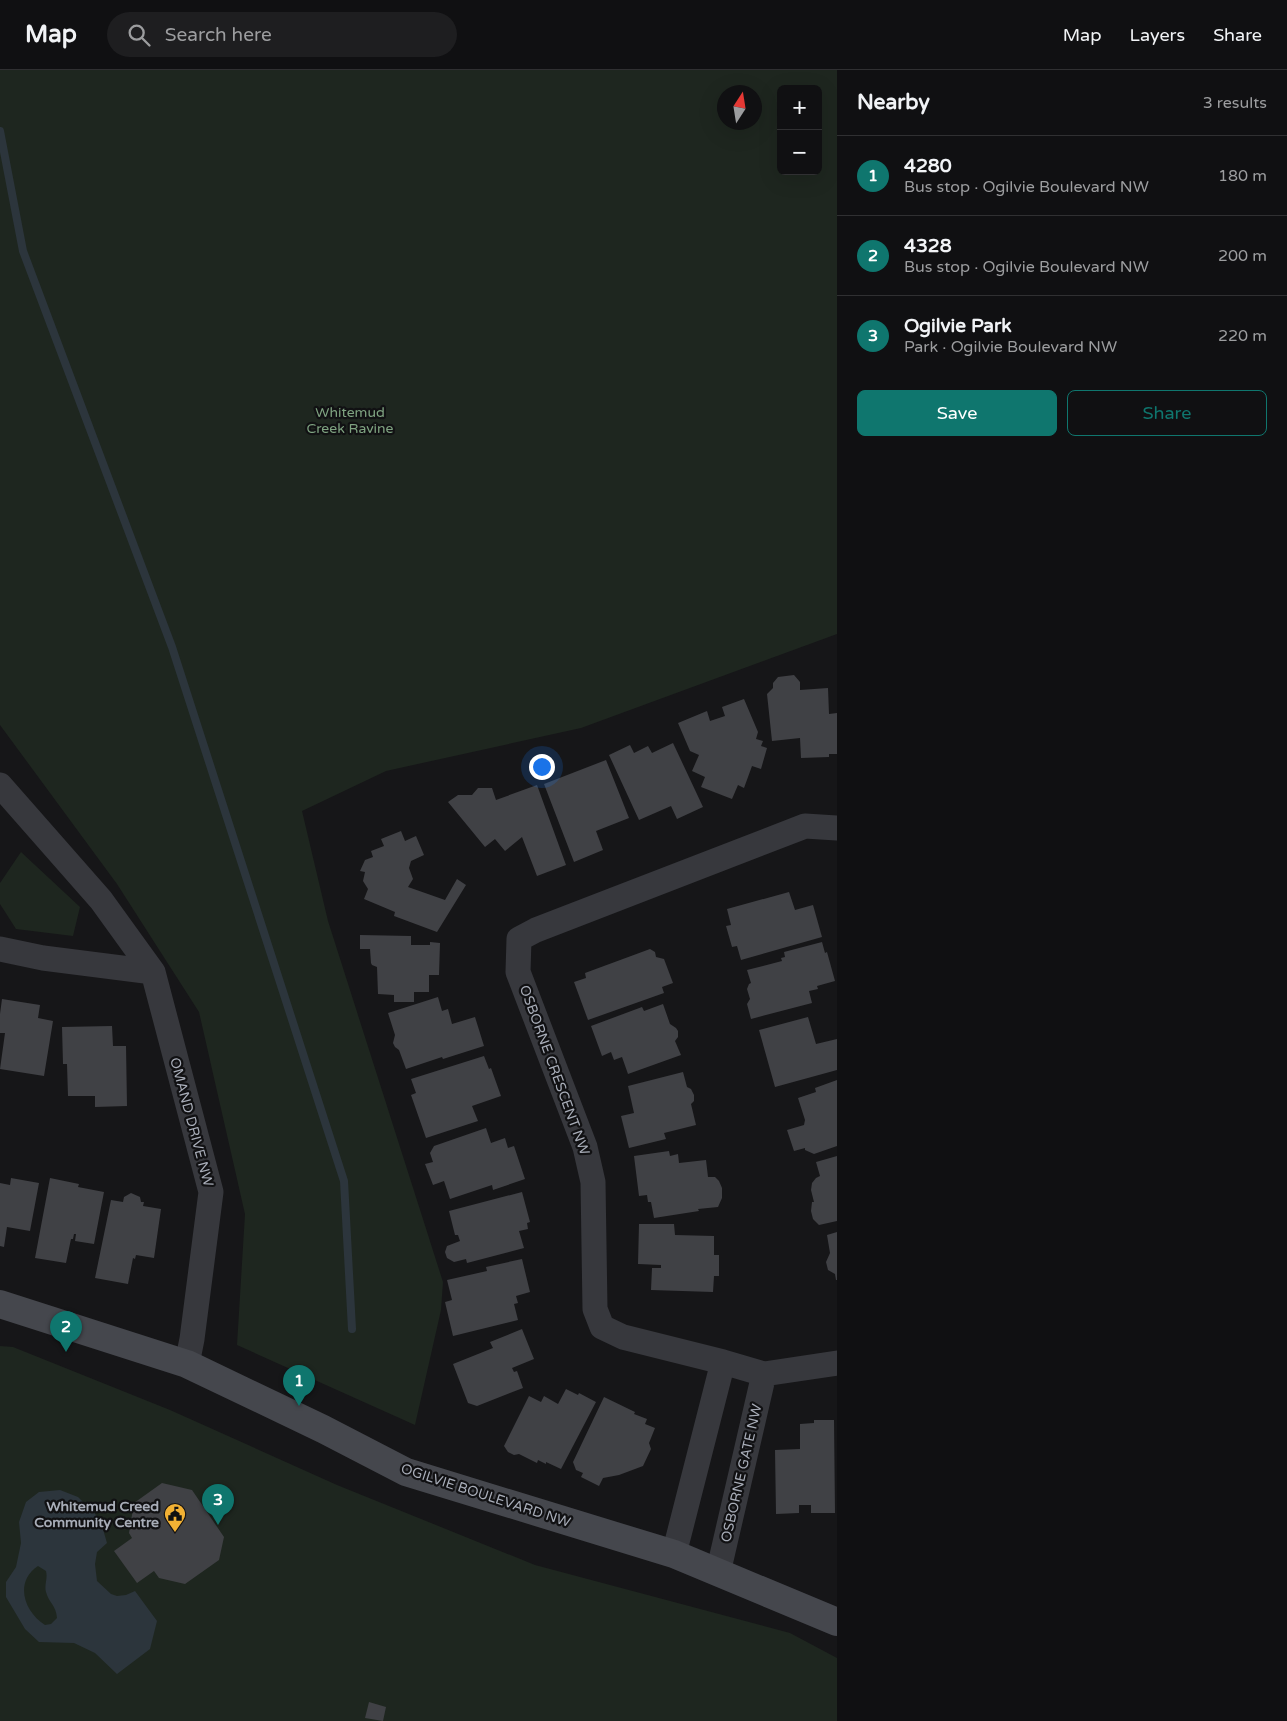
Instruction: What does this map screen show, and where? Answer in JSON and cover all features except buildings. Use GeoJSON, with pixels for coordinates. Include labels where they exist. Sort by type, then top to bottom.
{"type":"FeatureCollection","features":[{"type":"Feature","properties":{"kind":"street","name":"OMAND DRIVE NW"},"geometry":{"type":"LineString","coordinates":[[1,792],[101,900],[153,972],[211,1192],[187,1364]]}},
{"type":"Feature","properties":{"kind":"street","name":"OSBORNE CRESCENT NW"},"geometry":{"type":"LineString","coordinates":[[837,828],[804,826],[536,930],[519,940],[518,972],[585,1147],[593,1182],[595,1309],[602,1327],[623,1337],[764,1374],[837,1363]]}},
{"type":"Feature","properties":{"kind":"street"},"geometry":{"type":"LineString","coordinates":[[0,949],[43,958],[153,972]]}},
{"type":"Feature","properties":{"kind":"street","name":"OGILVIE BOULEVARD NW"},"geometry":{"type":"LineString","coordinates":[[0,1304],[187,1364],[323,1429],[406,1472],[674,1554],[837,1622]]}},
{"type":"Feature","properties":{"kind":"street"},"geometry":{"type":"LineString","coordinates":[[674,1554],[723,1362]]}},
{"type":"Feature","properties":{"kind":"street","name":"OSBORNE GATE NW"},"geometry":{"type":"LineString","coordinates":[[718,1573],[764,1374]]}},
{"type":"Feature","properties":{"kind":"green space","name":"Whitemud Creek Ravine"},"geometry":{"type":"Polygon","coordinates":[[[0,70],[837,70],[837,634],[581,728],[386,771],[302,811],[328,921],[443,1282],[441,1310],[415,1425],[237,1345],[245,1214],[199,1012],[117,884],[0,725],[0,70]]]}},
{"type":"Feature","properties":{"kind":"green space"},"geometry":{"type":"Polygon","coordinates":[[[21,852],[80,907],[73,936],[16,929],[0,904],[0,883],[21,852]]]}},
{"type":"Feature","properties":{"kind":"green space"},"geometry":{"type":"Polygon","coordinates":[[[0,1346],[13,1347],[170,1410],[337,1485],[535,1565],[790,1633],[837,1658],[837,1721],[0,1721],[0,1346]]]}},
{"type":"Feature","properties":{"kind":"shaded area"},"geometry":{"type":"Polygon","coordinates":[[[60,1490],[78,1497],[100,1519],[107,1543],[97,1552],[95,1564],[97,1581],[111,1594],[117,1596],[135,1591],[157,1621],[150,1649],[117,1674],[95,1653],[74,1643],[39,1642],[25,1629],[6,1597],[6,1582],[16,1567],[21,1543],[19,1522],[26,1502],[39,1492],[60,1490]],[[38,1566],[26,1580],[24,1588],[27,1605],[32,1613],[45,1625],[51,1624],[57,1618],[46,1592],[46,1571],[38,1566]]]}},
{"type":"Feature","properties":{"kind":"waterway"},"geometry":{"type":"LineString","coordinates":[[0,131],[23,251],[172,647],[344,1181],[352,1329]]}},
{"type":"Feature","properties":{"kind":"place","name":"4328"},"geometry":{"type":"Point","coordinates":[66,1352]}},
{"type":"Feature","properties":{"kind":"place","name":"4280"},"geometry":{"type":"Point","coordinates":[299,1406]}},
{"type":"Feature","properties":{"kind":"place","name":"Ogilvie Park"},"geometry":{"type":"Point","coordinates":[218,1525]}},
{"type":"Feature","properties":{"kind":"place","name":"Whitemud Creed Community Centre"},"geometry":{"type":"Point","coordinates":[175,1533]}}]}
